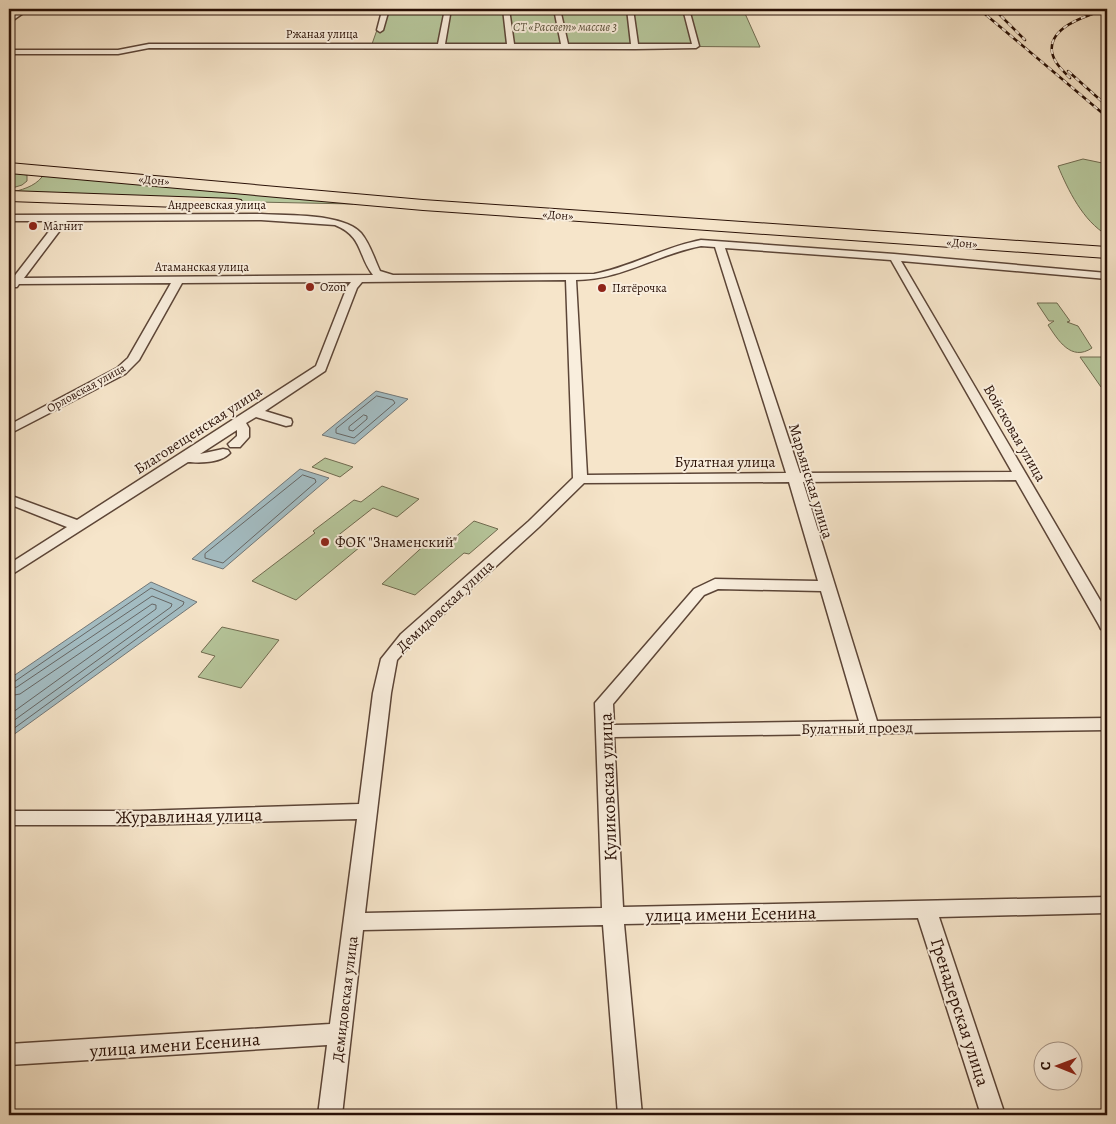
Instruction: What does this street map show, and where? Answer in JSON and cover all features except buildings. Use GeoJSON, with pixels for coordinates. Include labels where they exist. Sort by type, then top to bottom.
{"type":"FeatureCollection","features":[{"type":"Feature","properties":{"kind":"highway"},"geometry":{"type":"LineString","coordinates":[[9,169],[29,172],[34,176],[33,181],[28,185],[9,192]]}},
{"type":"Feature","properties":{"kind":"highway","name":"«Дон»"},"geometry":{"type":"LineString","coordinates":[[9,169],[48,170],[423,205],[1107,253]]}},
{"type":"Feature","properties":{"kind":"highway","name":"«Дон»"},"geometry":{"type":"LineString","coordinates":[[9,196],[106,201],[397,209],[1107,260]]}},
{"type":"Feature","properties":{"kind":"street"},"geometry":{"type":"LineString","coordinates":[[9,21],[26,9]]}},
{"type":"Feature","properties":{"kind":"street"},"geometry":{"type":"LineString","coordinates":[[240,9],[364,11],[385,9],[380,30]]}},
{"type":"Feature","properties":{"kind":"street"},"geometry":{"type":"LineString","coordinates":[[441,46],[448,9]]}},
{"type":"Feature","properties":{"kind":"street"},"geometry":{"type":"LineString","coordinates":[[506,9],[511,47]]}},
{"type":"Feature","properties":{"kind":"street"},"geometry":{"type":"LineString","coordinates":[[558,9],[565,47]]}},
{"type":"Feature","properties":{"kind":"street"},"geometry":{"type":"LineString","coordinates":[[630,9],[636,47]]}},
{"type":"Feature","properties":{"kind":"street","name":"Ржаная улица"},"geometry":{"type":"LineString","coordinates":[[9,52],[118,52],[149,46],[696,46],[686,9]]}},
{"type":"Feature","properties":{"kind":"street","name":"Андреевская улица"},"geometry":{"type":"LineString","coordinates":[[9,218],[261,217],[337,222],[349,226],[357,232],[376,273],[395,278]]}},
{"type":"Feature","properties":{"kind":"street"},"geometry":{"type":"LineString","coordinates":[[9,290],[12,281],[64,218]]}},
{"type":"Feature","properties":{"kind":"street","name":"Атаманская улица"},"geometry":{"type":"LineString","coordinates":[[12,281],[571,278],[612,274],[685,245],[700,243],[894,257],[1107,276]]}},
{"type":"Feature","properties":{"kind":"street","name":"Марьянская улица"},"geometry":{"type":"LineString","coordinates":[[719,244],[794,479],[870,728]]}},
{"type":"Feature","properties":{"kind":"street","name":"Войсковая улица"},"geometry":{"type":"LineString","coordinates":[[894,257],[1107,625]]}},
{"type":"Feature","properties":{"kind":"street"},"geometry":{"type":"LineString","coordinates":[[571,278],[580,479]]}},
{"type":"Feature","properties":{"kind":"street","name":"Орловская улица"},"geometry":{"type":"LineString","coordinates":[[9,430],[122,371],[134,360],[179,279]]}},
{"type":"Feature","properties":{"kind":"street","name":"Благовещенская улица"},"geometry":{"type":"LineString","coordinates":[[9,570],[185,458],[321,368],[352,287],[359,279]]}},
{"type":"Feature","properties":{"kind":"street"},"geometry":{"type":"LineString","coordinates":[[255,412],[286,422]]}},
{"type":"Feature","properties":{"kind":"street"},"geometry":{"type":"LineString","coordinates":[[235,444],[243,437],[243,428],[238,423]]}},
{"type":"Feature","properties":{"kind":"street"},"geometry":{"type":"LineString","coordinates":[[185,458],[199,459],[214,457],[223,453]]}},
{"type":"Feature","properties":{"kind":"street","name":"Булатная улица"},"geometry":{"type":"LineString","coordinates":[[580,479],[1020,476]]}},
{"type":"Feature","properties":{"kind":"street","name":"Демидовская улица"},"geometry":{"type":"LineString","coordinates":[[330,1115],[382,693],[389,659],[407,638],[534,524],[580,479]]}},
{"type":"Feature","properties":{"kind":"street"},"geometry":{"type":"LineString","coordinates":[[9,499],[79,526]]}},
{"type":"Feature","properties":{"kind":"street","name":"Куликовская улица"},"geometry":{"type":"LineString","coordinates":[[630,1115],[613,917],[607,731],[604,703],[699,592],[716,584],[826,586]]}},
{"type":"Feature","properties":{"kind":"street","name":"Булатный проезд"},"geometry":{"type":"LineString","coordinates":[[607,731],[1107,724]]}},
{"type":"Feature","properties":{"kind":"street","name":"Журавлиная улица"},"geometry":{"type":"LineString","coordinates":[[9,818],[139,818],[368,812]]}},
{"type":"Feature","properties":{"kind":"street","name":"улица имени Есенина"},"geometry":{"type":"LineString","coordinates":[[355,922],[1107,905]]}},
{"type":"Feature","properties":{"kind":"street","name":"Гренадерская улица"},"geometry":{"type":"LineString","coordinates":[[926,909],[993,1115]]}},
{"type":"Feature","properties":{"kind":"street","name":"улица имени Есенина"},"geometry":{"type":"LineString","coordinates":[[9,1056],[341,1034]]}},
{"type":"Feature","properties":{"kind":"green space","name":"СТ «Рассвет» массив 3"},"geometry":{"type":"Polygon","coordinates":[[[258,9],[743,9],[760,47],[372,44],[384,10],[258,9]]]}},
{"type":"Feature","properties":{"kind":"green space"},"geometry":{"type":"Polygon","coordinates":[[[1083,159],[1107,164],[1107,235],[1091,222],[1077,204],[1058,166],[1083,159]]]}},
{"type":"Feature","properties":{"kind":"green space"},"geometry":{"type":"Polygon","coordinates":[[[9,172],[27,175],[27,181],[22,185],[9,189],[9,172]]]}},
{"type":"Feature","properties":{"kind":"green space"},"geometry":{"type":"Polygon","coordinates":[[[39,172],[352,202],[353,204],[107,199],[9,193],[31,186],[42,177],[39,172]]]}},
{"type":"Feature","properties":{"kind":"green space"},"geometry":{"type":"Polygon","coordinates":[[[1037,303],[1057,303],[1070,321],[1067,322],[1078,326],[1092,348],[1084,352],[1071,351],[1061,343],[1048,325],[1054,321],[1049,321],[1037,303]]]}},
{"type":"Feature","properties":{"kind":"green space"},"geometry":{"type":"Polygon","coordinates":[[[1080,357],[1105,357],[1107,361],[1107,387],[1101,387],[1080,357]]]}},
{"type":"Feature","properties":{"kind":"green space"},"geometry":{"type":"Polygon","coordinates":[[[325,458],[353,467],[340,477],[312,467],[325,458]]]}},
{"type":"Feature","properties":{"kind":"green space","name":"ФОК \"Знаменский\""},"geometry":{"type":"Polygon","coordinates":[[[382,486],[419,499],[397,517],[373,508],[336,537],[360,547],[296,600],[252,581],[315,533],[313,531],[354,500],[361,502],[382,486]]]}},
{"type":"Feature","properties":{"kind":"green space"},"geometry":{"type":"Polygon","coordinates":[[[474,521],[498,529],[469,554],[464,553],[415,595],[382,584],[430,540],[445,546],[474,521]]]}},
{"type":"Feature","properties":{"kind":"green space"},"geometry":{"type":"Polygon","coordinates":[[[222,627],[279,640],[241,688],[198,677],[215,656],[201,652],[222,627]]]}},
{"type":"Feature","properties":{"kind":"water"},"geometry":{"type":"Polygon","coordinates":[[[376,391],[408,399],[355,444],[322,435],[376,391]]]}},
{"type":"Feature","properties":{"kind":"water"},"geometry":{"type":"Polygon","coordinates":[[[300,469],[329,478],[223,569],[192,559],[300,469]]]}},
{"type":"Feature","properties":{"kind":"water"},"geometry":{"type":"Polygon","coordinates":[[[151,582],[197,602],[9,738],[9,679],[151,582]]]}},
{"type":"Feature","properties":{"kind":"railway"},"geometry":{"type":"LineString","coordinates":[[979,9],[1107,117]]}},
{"type":"Feature","properties":{"kind":"railway"},"geometry":{"type":"LineString","coordinates":[[994,9],[1025,40]]}},
{"type":"Feature","properties":{"kind":"railway"},"geometry":{"type":"LineString","coordinates":[[1070,78],[1053,56],[1052,43],[1056,35],[1071,23],[1107,9]]}},
{"type":"Feature","properties":{"kind":"railway"},"geometry":{"type":"LineString","coordinates":[[1068,71],[1107,106]]}},
{"type":"Feature","properties":{"kind":"place","name":"Магнит"},"geometry":{"type":"Point","coordinates":[33,226]}},
{"type":"Feature","properties":{"kind":"place","name":"Ozon"},"geometry":{"type":"Point","coordinates":[310,287]}},
{"type":"Feature","properties":{"kind":"place","name":"Пятёрочка"},"geometry":{"type":"Point","coordinates":[602,288]}},
{"type":"Feature","properties":{"kind":"place","name":"ФОК \"Знаменский\""},"geometry":{"type":"Point","coordinates":[325,542]}}]}
